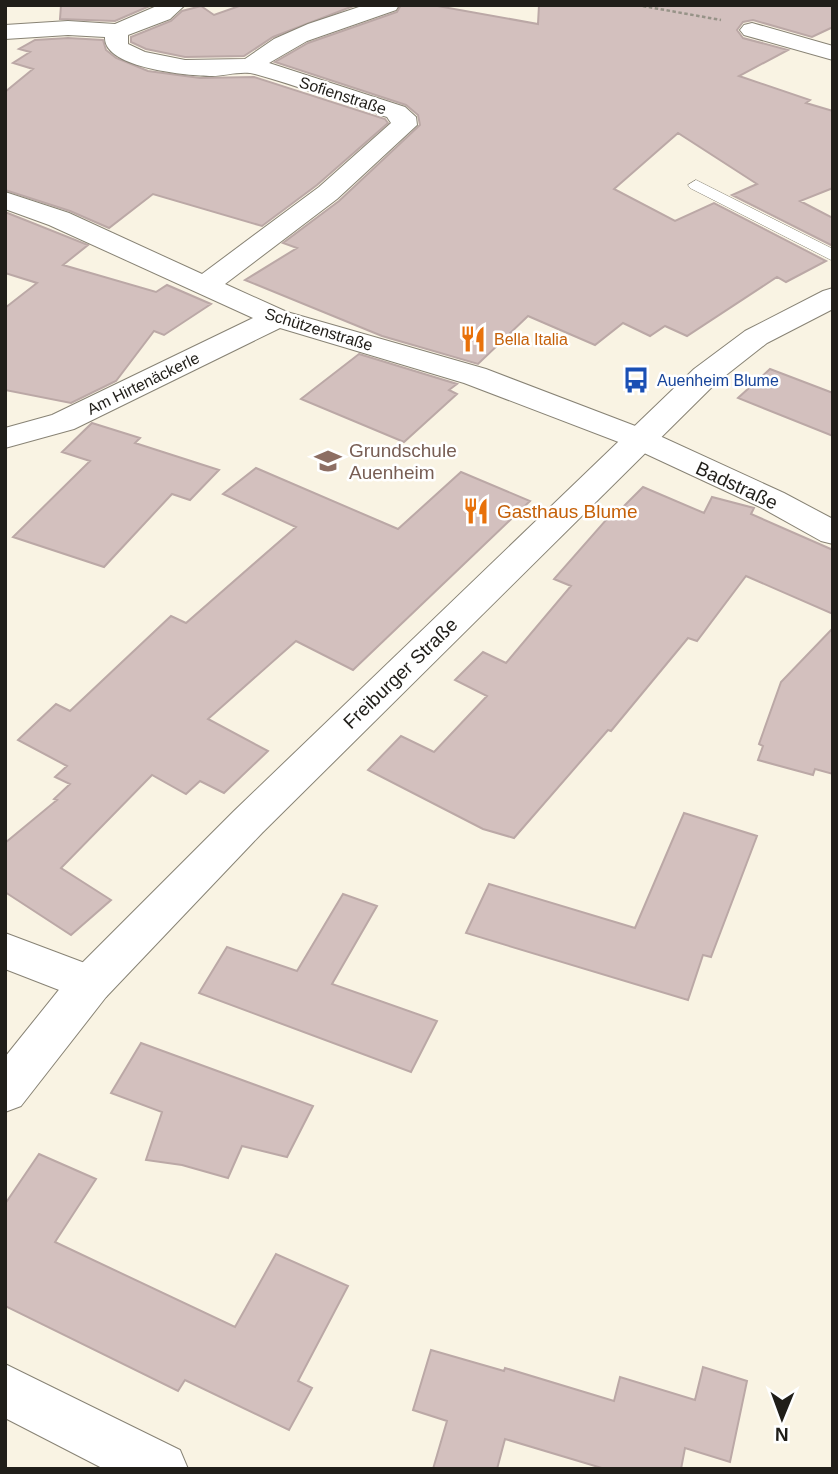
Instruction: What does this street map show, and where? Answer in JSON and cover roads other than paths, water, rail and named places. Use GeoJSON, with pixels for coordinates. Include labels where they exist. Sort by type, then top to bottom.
{"type":"FeatureCollection","features":[{"type":"Feature","properties":{"kind":"street"},"geometry":{"type":"LineString","coordinates":[[5,32],[68,28],[117,31],[162,14],[174,5]]}},
{"type":"Feature","properties":{"kind":"street"},"geometry":{"type":"LineString","coordinates":[[117,31],[116,46],[122,52],[181,68],[206,70],[252,65],[265,53],[303,35],[388,5]]}},
{"type":"Feature","properties":{"kind":"street"},"geometry":{"type":"LineString","coordinates":[[752,30],[833,53]]}},
{"type":"Feature","properties":{"kind":"street","name":"Sofienstraße"},"geometry":{"type":"LineString","coordinates":[[204,286],[328,193],[404,125],[403,117],[396,112],[252,65]]}},
{"type":"Feature","properties":{"kind":"street","name":"Schützenstraße"},"geometry":{"type":"LineString","coordinates":[[9,204],[115,244],[277,318],[475,376],[640,439]]}},
{"type":"Feature","properties":{"kind":"street","name":"Freiburger Straße"},"geometry":{"type":"LineString","coordinates":[[5,1092],[90,984],[248,822],[705,376],[756,337],[833,297]]}},
{"type":"Feature","properties":{"kind":"street","name":"Am Hirtenäckerle"},"geometry":{"type":"LineString","coordinates":[[5,438],[63,422],[277,318]]}},
{"type":"Feature","properties":{"kind":"street","name":"Badstraße"},"geometry":{"type":"LineString","coordinates":[[640,439],[772,500],[833,533]]}},
{"type":"Feature","properties":{"kind":"street"},"geometry":{"type":"LineString","coordinates":[[5,950],[90,984]]}},
{"type":"Feature","properties":{"kind":"street"},"geometry":{"type":"LineString","coordinates":[[5,1390],[161,1469]]}},
{"type":"Feature","properties":{"kind":"lane"},"geometry":{"type":"LineString","coordinates":[[696,185],[833,256]]}},
{"type":"Feature","properties":{"kind":"place","name":"Bella Italia"},"geometry":{"type":"Point","coordinates":[473,339]}},
{"type":"Feature","properties":{"kind":"place","name":"Auenheim Blume"},"geometry":{"type":"Point","coordinates":[636,380]}},
{"type":"Feature","properties":{"kind":"place","name":"Grundschule Auenheim"},"geometry":{"type":"Point","coordinates":[328,461]}},
{"type":"Feature","properties":{"kind":"place","name":"Gasthaus Blume"},"geometry":{"type":"Point","coordinates":[476,511]}}]}
